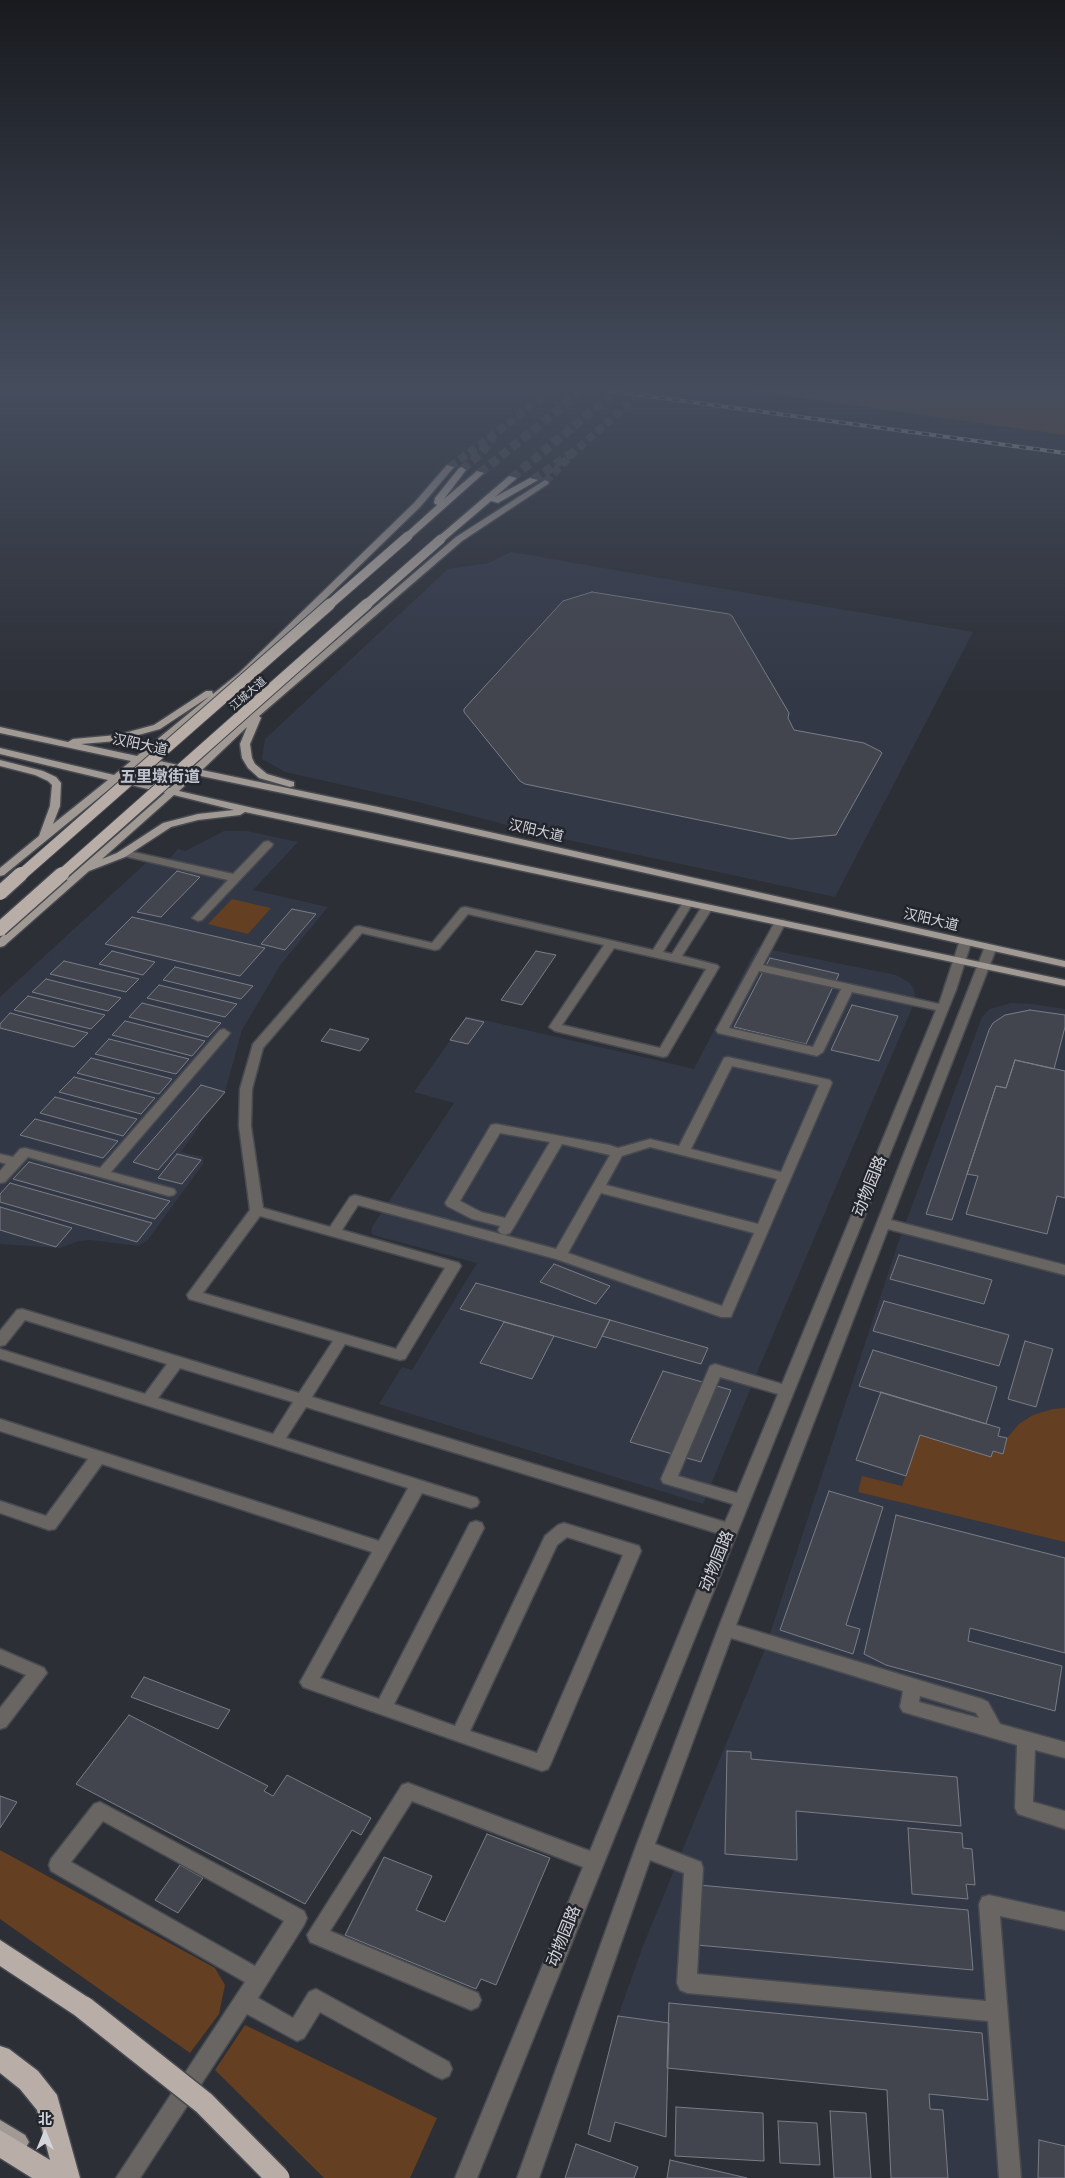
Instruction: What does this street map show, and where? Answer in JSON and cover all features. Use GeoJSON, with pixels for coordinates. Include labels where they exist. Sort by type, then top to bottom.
{"type":"FeatureCollection","features":[{"type":"Feature","properties":{"kind":"highway"},"geometry":{"type":"LineString","coordinates":[[438,510],[440,498],[445,492]]}},
{"type":"Feature","properties":{"kind":"highway","name":"江城大道"},"geometry":{"type":"LineString","coordinates":[[0,892],[459,492]]}},
{"type":"Feature","properties":{"kind":"highway","name":"江城大道"},"geometry":{"type":"LineString","coordinates":[[0,928],[497,492]]}},
{"type":"Feature","properties":{"kind":"highway"},"geometry":{"type":"LineString","coordinates":[[474,512],[512,492]]}},
{"type":"Feature","properties":{"kind":"highway"},"geometry":{"type":"LineString","coordinates":[[0,1952],[84,2008],[204,2103],[278,2178]]}},
{"type":"Feature","properties":{"kind":"highway"},"geometry":{"type":"LineString","coordinates":[[0,2058],[29,2080],[48,2104],[66,2178]]}},
{"type":"Feature","properties":{"kind":"highway"},"geometry":{"type":"LineString","coordinates":[[0,2143],[55,2178]]}},
{"type":"Feature","properties":{"kind":"main road","name":"江城大道"},"geometry":{"type":"LineString","coordinates":[[0,874],[114,778],[242,675],[429,492]]}},
{"type":"Feature","properties":{"kind":"main road","name":"江城大道"},"geometry":{"type":"LineString","coordinates":[[0,944],[172,792],[259,711],[459,539],[530,492]]}},
{"type":"Feature","properties":{"kind":"main road"},"geometry":{"type":"LineString","coordinates":[[57,743],[117,738],[157,727],[201,697],[242,675]]}},
{"type":"Feature","properties":{"kind":"main road"},"geometry":{"type":"LineString","coordinates":[[259,711],[245,744],[247,758],[252,766],[263,776],[278,782],[330,793],[378,810]]}},
{"type":"Feature","properties":{"kind":"main road","name":"汉阳大道"},"geometry":{"type":"LineString","coordinates":[[0,730],[378,810],[990,949],[1065,964]]}},
{"type":"Feature","properties":{"kind":"main road"},"geometry":{"type":"LineString","coordinates":[[0,751],[253,811],[1065,983]]}},
{"type":"Feature","properties":{"kind":"main road"},"geometry":{"type":"LineString","coordinates":[[0,763],[39,773],[52,779],[57,785],[55,806],[42,838]]}},
{"type":"Feature","properties":{"kind":"main road"},"geometry":{"type":"LineString","coordinates":[[82,872],[124,853],[167,825],[217,814],[253,811]]}},
{"type":"Feature","properties":{"kind":"main road"},"geometry":{"type":"LineString","coordinates":[[0,2130],[66,2178]]}},
{"type":"Feature","properties":{"kind":"street"},"geometry":{"type":"LineString","coordinates":[[198,918],[268,844]]}},
{"type":"Feature","properties":{"kind":"street"},"geometry":{"type":"LineString","coordinates":[[124,853],[236,878]]}},
{"type":"Feature","properties":{"kind":"street"},"geometry":{"type":"LineString","coordinates":[[656,954],[688,903]]}},
{"type":"Feature","properties":{"kind":"street"},"geometry":{"type":"LineString","coordinates":[[675,958],[707,907]]}},
{"type":"Feature","properties":{"kind":"street"},"geometry":{"type":"LineString","coordinates":[[257,1211],[454,1266],[400,1355],[194,1295],[257,1211],[245,1126],[246,1090],[257,1048],[358,929],[435,947],[465,910],[713,967],[662,1053],[555,1027],[611,944]]}},
{"type":"Feature","properties":{"kind":"street"},"geometry":{"type":"LineString","coordinates":[[780,922],[722,1030],[817,1052],[848,987]]}},
{"type":"Feature","properties":{"kind":"street","name":"动物园路"},"geometry":{"type":"LineString","coordinates":[[466,2178],[942,1008],[965,943]]}},
{"type":"Feature","properties":{"kind":"street","name":"动物园路"},"geometry":{"type":"LineString","coordinates":[[528,2178],[644,1849],[726,1629],[990,949]]}},
{"type":"Feature","properties":{"kind":"street"},"geometry":{"type":"LineString","coordinates":[[756,967],[942,1008]]}},
{"type":"Feature","properties":{"kind":"street"},"geometry":{"type":"LineString","coordinates":[[104,1173],[224,1033]]}},
{"type":"Feature","properties":{"kind":"street"},"geometry":{"type":"LineString","coordinates":[[332,1232],[355,1200],[560,1255],[726,1313],[826,1083],[728,1061],[683,1151]]}},
{"type":"Feature","properties":{"kind":"street"},"geometry":{"type":"LineString","coordinates":[[509,1224],[477,1216],[452,1203],[496,1128],[609,1149],[616,1153],[650,1143],[785,1177]]}},
{"type":"Feature","properties":{"kind":"street"},"geometry":{"type":"LineString","coordinates":[[500,1239],[558,1140]]}},
{"type":"Feature","properties":{"kind":"street"},"geometry":{"type":"LineString","coordinates":[[0,1179],[25,1152],[169,1192]]}},
{"type":"Feature","properties":{"kind":"street"},"geometry":{"type":"LineString","coordinates":[[560,1255],[616,1153]]}},
{"type":"Feature","properties":{"kind":"street"},"geometry":{"type":"LineString","coordinates":[[0,1158],[16,1162]]}},
{"type":"Feature","properties":{"kind":"street"},"geometry":{"type":"LineString","coordinates":[[598,1188],[762,1230]]}},
{"type":"Feature","properties":{"kind":"street"},"geometry":{"type":"LineString","coordinates":[[884,1223],[1065,1270]]}},
{"type":"Feature","properties":{"kind":"street"},"geometry":{"type":"LineString","coordinates":[[0,1340],[22,1314],[730,1530]]}},
{"type":"Feature","properties":{"kind":"street"},"geometry":{"type":"LineString","coordinates":[[276,1441],[342,1338]]}},
{"type":"Feature","properties":{"kind":"street"},"geometry":{"type":"LineString","coordinates":[[0,1354],[471,1502]]}},
{"type":"Feature","properties":{"kind":"street"},"geometry":{"type":"LineString","coordinates":[[148,1401],[177,1361]]}},
{"type":"Feature","properties":{"kind":"street"},"geometry":{"type":"LineString","coordinates":[[741,1500],[669,1478],[715,1370],[786,1390]]}},
{"type":"Feature","properties":{"kind":"street"},"geometry":{"type":"LineString","coordinates":[[0,1425],[383,1549]]}},
{"type":"Feature","properties":{"kind":"street"},"geometry":{"type":"LineString","coordinates":[[0,1507],[49,1524],[98,1457]]}},
{"type":"Feature","properties":{"kind":"street"},"geometry":{"type":"LineString","coordinates":[[418,1485],[309,1682],[459,1735],[542,1764],[633,1551],[564,1530],[551,1541],[459,1735]]}},
{"type":"Feature","properties":{"kind":"street"},"geometry":{"type":"LineString","coordinates":[[383,1708],[476,1528]]}},
{"type":"Feature","properties":{"kind":"street"},"geometry":{"type":"LineString","coordinates":[[726,1629],[913,1686],[909,1707],[1065,1750]]}},
{"type":"Feature","properties":{"kind":"street"},"geometry":{"type":"LineString","coordinates":[[0,1656],[38,1673],[0,1721]]}},
{"type":"Feature","properties":{"kind":"street"},"geometry":{"type":"LineString","coordinates":[[1026,1740],[1024,1808],[1065,1820]]}},
{"type":"Feature","properties":{"kind":"street"},"geometry":{"type":"LineString","coordinates":[[471,2000],[317,1935],[408,1791],[594,1862]]}},
{"type":"Feature","properties":{"kind":"street"},"geometry":{"type":"LineString","coordinates":[[127,2178],[244,2001],[297,1918],[100,1810],[58,1866],[258,1978]]}},
{"type":"Feature","properties":{"kind":"street"},"geometry":{"type":"LineString","coordinates":[[644,1849],[694,1868],[687,1983],[998,2012]]}},
{"type":"Feature","properties":{"kind":"street"},"geometry":{"type":"LineString","coordinates":[[1010,2178],[989,1904],[1065,1921]]}},
{"type":"Feature","properties":{"kind":"street"},"geometry":{"type":"LineString","coordinates":[[244,2001],[297,2032],[316,1999],[442,2069]]}},
{"type":"Feature","properties":{"kind":"shaded area"},"geometry":{"type":"Polygon","coordinates":[[[511,552],[973,632],[835,897],[554,837],[410,800],[285,772],[262,759],[265,739],[448,569],[489,563],[511,552]]]}},
{"type":"Feature","properties":{"kind":"shaded area"},"geometry":{"type":"Polygon","coordinates":[[[224,831],[247,831],[298,842],[253,890],[328,907],[281,964],[242,1030],[225,1092],[202,1119],[181,1152],[203,1157],[203,1164],[147,1241],[138,1246],[90,1240],[79,1241],[60,1248],[0,1244],[0,997],[146,863],[165,864],[178,849],[185,851],[224,831]]]}},
{"type":"Feature","properties":{"kind":"shaded area"},"geometry":{"type":"Polygon","coordinates":[[[232,899],[271,908],[248,934],[208,924],[232,899]]]}},
{"type":"Feature","properties":{"kind":"shaded area"},"geometry":{"type":"Polygon","coordinates":[[[757,947],[896,975],[910,983],[914,989],[915,1001],[703,1504],[379,1404],[402,1367],[412,1370],[477,1263],[373,1235],[371,1232],[372,1227],[454,1103],[414,1092],[467,1016],[694,1069],[757,947]]]}},
{"type":"Feature","properties":{"kind":"shaded area"},"geometry":{"type":"Polygon","coordinates":[[[1011,1003],[1065,1009],[1065,2178],[891,2178],[887,2090],[667,2068],[669,2023],[618,2016],[643,1946],[765,1649],[897,1246],[982,1017],[990,1009],[1011,1003]]]}},
{"type":"Feature","properties":{"kind":"shaded area"},"geometry":{"type":"Polygon","coordinates":[[[1065,1408],[1065,1542],[858,1492],[862,1476],[902,1486],[920,1435],[991,1457],[993,1451],[1003,1454],[1007,1438],[1019,1424],[1033,1415],[1053,1409],[1065,1408]]]}},
{"type":"Feature","properties":{"kind":"shaded area"},"geometry":{"type":"Polygon","coordinates":[[[0,1850],[215,1968],[225,1985],[219,2014],[190,2053],[0,1919],[0,1850]]]}},
{"type":"Feature","properties":{"kind":"shaded area"},"geometry":{"type":"Polygon","coordinates":[[[245,2025],[437,2118],[410,2178],[324,2178],[215,2070],[245,2025]]]}},
{"type":"Feature","properties":{"kind":"building"},"geometry":{"type":"Polygon","coordinates":[[[592,592],[729,614],[732,616],[789,713],[788,718],[794,730],[864,743],[880,751],[882,753],[836,835],[791,839],[525,784],[520,781],[464,712],[464,709],[563,601],[592,592]]]}},
{"type":"Feature","properties":{"kind":"building"},"geometry":{"type":"Polygon","coordinates":[[[177,871],[200,877],[161,917],[137,912],[177,871]]]}},
{"type":"Feature","properties":{"kind":"building"},"geometry":{"type":"Polygon","coordinates":[[[292,909],[316,914],[285,950],[261,944],[292,909]]]}},
{"type":"Feature","properties":{"kind":"building"},"geometry":{"type":"Polygon","coordinates":[[[132,917],[265,948],[240,976],[105,944],[132,917]]]}},
{"type":"Feature","properties":{"kind":"building"},"geometry":{"type":"Polygon","coordinates":[[[112,951],[155,962],[143,975],[99,964],[112,951]]]}},
{"type":"Feature","properties":{"kind":"building"},"geometry":{"type":"Polygon","coordinates":[[[536,951],[556,955],[522,1005],[501,1000],[536,951]]]}},
{"type":"Feature","properties":{"kind":"building"},"geometry":{"type":"Polygon","coordinates":[[[770,958],[839,974],[806,1044],[734,1027],[770,958]]]}},
{"type":"Feature","properties":{"kind":"building"},"geometry":{"type":"Polygon","coordinates":[[[64,961],[139,979],[126,992],[50,974],[64,961]]]}},
{"type":"Feature","properties":{"kind":"building"},"geometry":{"type":"Polygon","coordinates":[[[175,967],[253,986],[241,999],[163,980],[175,967]]]}},
{"type":"Feature","properties":{"kind":"building"},"geometry":{"type":"Polygon","coordinates":[[[46,979],[121,998],[108,1011],[32,992],[46,979]]]}},
{"type":"Feature","properties":{"kind":"building"},"geometry":{"type":"Polygon","coordinates":[[[159,985],[237,1004],[225,1017],[147,998],[159,985]]]}},
{"type":"Feature","properties":{"kind":"building"},"geometry":{"type":"Polygon","coordinates":[[[28,996],[105,1015],[91,1029],[14,1010],[28,996]]]}},
{"type":"Feature","properties":{"kind":"building"},"geometry":{"type":"Polygon","coordinates":[[[142,1003],[221,1023],[208,1037],[129,1017],[142,1003]]]}},
{"type":"Feature","properties":{"kind":"building"},"geometry":{"type":"Polygon","coordinates":[[[852,1005],[898,1016],[879,1061],[831,1050],[852,1005]]]}},
{"type":"Feature","properties":{"kind":"building"},"geometry":{"type":"Polygon","coordinates":[[[1030,1010],[1065,1015],[1065,1027],[1054,1069],[1015,1060],[1006,1088],[996,1086],[952,1220],[926,1214],[989,1030],[993,1023],[1005,1015],[1030,1010]]]}},
{"type":"Feature","properties":{"kind":"building"},"geometry":{"type":"Polygon","coordinates":[[[10,1013],[88,1033],[74,1047],[0,1028],[0,1024],[10,1013]]]}},
{"type":"Feature","properties":{"kind":"building"},"geometry":{"type":"Polygon","coordinates":[[[466,1018],[484,1022],[468,1044],[450,1040],[466,1018]]]}},
{"type":"Feature","properties":{"kind":"building"},"geometry":{"type":"Polygon","coordinates":[[[125,1021],[205,1041],[192,1056],[112,1035],[125,1021]]]}},
{"type":"Feature","properties":{"kind":"building"},"geometry":{"type":"Polygon","coordinates":[[[330,1029],[369,1039],[360,1051],[321,1041],[330,1029]]]}},
{"type":"Feature","properties":{"kind":"building"},"geometry":{"type":"Polygon","coordinates":[[[109,1039],[189,1059],[176,1074],[95,1054],[109,1039]]]}},
{"type":"Feature","properties":{"kind":"building"},"geometry":{"type":"Polygon","coordinates":[[[91,1058],[172,1079],[159,1094],[77,1073],[91,1058]]]}},
{"type":"Feature","properties":{"kind":"building"},"geometry":{"type":"Polygon","coordinates":[[[1015,1060],[1065,1071],[1065,1198],[1057,1196],[1047,1234],[966,1214],[978,1176],[967,1174],[996,1086],[1006,1088],[1015,1060]]]}},
{"type":"Feature","properties":{"kind":"building"},"geometry":{"type":"Polygon","coordinates":[[[74,1077],[155,1098],[141,1114],[59,1092],[74,1077]]]}},
{"type":"Feature","properties":{"kind":"building"},"geometry":{"type":"Polygon","coordinates":[[[201,1085],[225,1092],[158,1170],[133,1162],[201,1085]]]}},
{"type":"Feature","properties":{"kind":"building"},"geometry":{"type":"Polygon","coordinates":[[[55,1097],[137,1119],[123,1136],[40,1113],[55,1097]]]}},
{"type":"Feature","properties":{"kind":"building"},"geometry":{"type":"Polygon","coordinates":[[[35,1119],[118,1141],[103,1158],[20,1135],[35,1119]]]}},
{"type":"Feature","properties":{"kind":"building"},"geometry":{"type":"Polygon","coordinates":[[[177,1154],[201,1160],[182,1184],[158,1178],[177,1154]]]}},
{"type":"Feature","properties":{"kind":"building"},"geometry":{"type":"Polygon","coordinates":[[[29,1162],[170,1201],[155,1219],[13,1179],[29,1162]]]}},
{"type":"Feature","properties":{"kind":"building"},"geometry":{"type":"Polygon","coordinates":[[[10,1183],[152,1223],[137,1242],[0,1202],[0,1194],[10,1183]]]}},
{"type":"Feature","properties":{"kind":"building"},"geometry":{"type":"Polygon","coordinates":[[[0,1207],[72,1228],[56,1247],[0,1230],[0,1207]]]}},
{"type":"Feature","properties":{"kind":"building"},"geometry":{"type":"Polygon","coordinates":[[[899,1255],[992,1280],[984,1304],[890,1279],[899,1255]]]}},
{"type":"Feature","properties":{"kind":"building"},"geometry":{"type":"Polygon","coordinates":[[[554,1264],[610,1286],[596,1304],[540,1282],[554,1264]]]}},
{"type":"Feature","properties":{"kind":"building"},"geometry":{"type":"Polygon","coordinates":[[[476,1283],[610,1320],[596,1348],[460,1309],[476,1283]]]}},
{"type":"Feature","properties":{"kind":"building"},"geometry":{"type":"Polygon","coordinates":[[[884,1301],[1009,1335],[999,1366],[873,1331],[884,1301]]]}},
{"type":"Feature","properties":{"kind":"building"},"geometry":{"type":"Polygon","coordinates":[[[610,1320],[708,1348],[701,1364],[602,1336],[610,1320]]]}},
{"type":"Feature","properties":{"kind":"building"},"geometry":{"type":"Polygon","coordinates":[[[504,1322],[554,1336],[532,1379],[480,1363],[504,1322]]]}},
{"type":"Feature","properties":{"kind":"building"},"geometry":{"type":"Polygon","coordinates":[[[1025,1341],[1053,1349],[1036,1407],[1008,1399],[1025,1341]]]}},
{"type":"Feature","properties":{"kind":"building"},"geometry":{"type":"Polygon","coordinates":[[[873,1350],[997,1387],[986,1424],[859,1386],[873,1350]]]}},
{"type":"Feature","properties":{"kind":"building"},"geometry":{"type":"Polygon","coordinates":[[[663,1371],[731,1390],[701,1462],[630,1442],[663,1371]]]}},
{"type":"Feature","properties":{"kind":"building"},"geometry":{"type":"Polygon","coordinates":[[[881,1392],[1000,1428],[998,1436],[1007,1438],[1003,1454],[993,1451],[991,1457],[920,1435],[906,1476],[856,1460],[881,1392]]]}},
{"type":"Feature","properties":{"kind":"building"},"geometry":{"type":"Polygon","coordinates":[[[829,1491],[883,1507],[846,1625],[860,1629],[853,1654],[780,1630],[829,1491]]]}},
{"type":"Feature","properties":{"kind":"building"},"geometry":{"type":"Polygon","coordinates":[[[896,1515],[1065,1558],[1065,1653],[970,1628],[968,1641],[1062,1666],[1055,1711],[886,1665],[864,1654],[896,1515]]]}},
{"type":"Feature","properties":{"kind":"building"},"geometry":{"type":"Polygon","coordinates":[[[144,1677],[230,1710],[218,1729],[131,1697],[144,1677]]]}},
{"type":"Feature","properties":{"kind":"building"},"geometry":{"type":"Polygon","coordinates":[[[129,1715],[268,1786],[264,1791],[273,1796],[287,1775],[371,1818],[361,1835],[352,1830],[305,1904],[76,1784],[129,1715]]]}},
{"type":"Feature","properties":{"kind":"building"},"geometry":{"type":"Polygon","coordinates":[[[727,1751],[751,1752],[751,1759],[957,1777],[961,1826],[796,1811],[797,1860],[725,1854],[727,1751]]]}},
{"type":"Feature","properties":{"kind":"building"},"geometry":{"type":"Polygon","coordinates":[[[0,1796],[17,1802],[0,1828],[0,1796]]]}},
{"type":"Feature","properties":{"kind":"building"},"geometry":{"type":"Polygon","coordinates":[[[908,1828],[962,1833],[963,1848],[972,1849],[975,1885],[966,1884],[968,1899],[912,1894],[908,1828]]]}},
{"type":"Feature","properties":{"kind":"building"},"geometry":{"type":"Polygon","coordinates":[[[487,1834],[550,1858],[496,1985],[481,1979],[476,1989],[345,1935],[384,1857],[432,1876],[416,1910],[445,1922],[487,1834]]]}},
{"type":"Feature","properties":{"kind":"building"},"geometry":{"type":"Polygon","coordinates":[[[180,1865],[203,1878],[178,1913],[155,1900],[180,1865]]]}},
{"type":"Feature","properties":{"kind":"building"},"geometry":{"type":"Polygon","coordinates":[[[699,1885],[968,1910],[973,1970],[697,1945],[699,1885]]]}},
{"type":"Feature","properties":{"kind":"building"},"geometry":{"type":"Polygon","coordinates":[[[669,2003],[982,2033],[988,2100],[929,2094],[930,2109],[943,2110],[948,2178],[891,2178],[887,2090],[667,2068],[669,2003]]]}},
{"type":"Feature","properties":{"kind":"building"},"geometry":{"type":"Polygon","coordinates":[[[618,2016],[669,2023],[666,2137],[615,2122],[610,2142],[588,2134],[618,2016]]]}},
{"type":"Feature","properties":{"kind":"building"},"geometry":{"type":"Polygon","coordinates":[[[676,2107],[763,2113],[764,2161],[675,2156],[676,2107]]]}},
{"type":"Feature","properties":{"kind":"building"},"geometry":{"type":"Polygon","coordinates":[[[830,2111],[866,2113],[871,2178],[834,2178],[830,2111]]]}},
{"type":"Feature","properties":{"kind":"building"},"geometry":{"type":"Polygon","coordinates":[[[778,2121],[817,2123],[820,2165],[780,2163],[778,2121]]]}},
{"type":"Feature","properties":{"kind":"building"},"geometry":{"type":"Polygon","coordinates":[[[1039,2140],[1065,2146],[1065,2178],[1038,2178],[1039,2140]]]}},
{"type":"Feature","properties":{"kind":"building"},"geometry":{"type":"Polygon","coordinates":[[[576,2144],[638,2167],[634,2178],[565,2178],[576,2144]]]}},
{"type":"Feature","properties":{"kind":"building"},"geometry":{"type":"Polygon","coordinates":[[[670,2160],[747,2178],[667,2178],[670,2160]]]}},
{"type":"Feature","properties":{"kind":"district","name":"五里墩街道"},"geometry":{"type":"Point","coordinates":[160,777]}}]}
